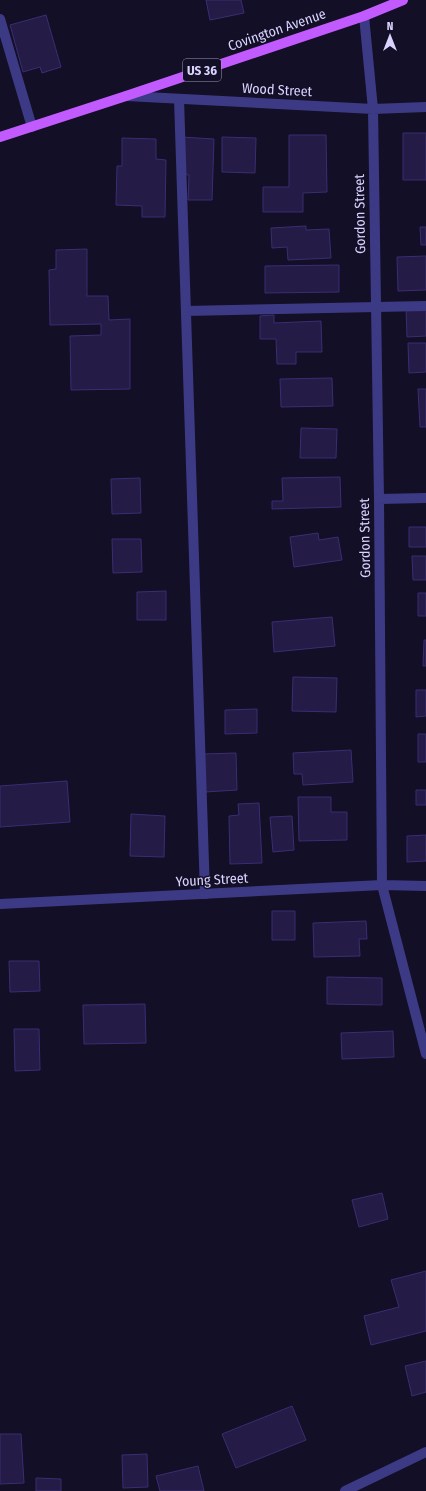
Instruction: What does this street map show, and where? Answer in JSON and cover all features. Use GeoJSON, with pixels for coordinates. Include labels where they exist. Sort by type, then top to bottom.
{"type":"FeatureCollection","features":[{"type":"Feature","properties":{"kind":"main road","name":"Covington Avenue"},"geometry":{"type":"LineString","coordinates":[[0,137],[364,16],[401,0]]}},
{"type":"Feature","properties":{"kind":"street","name":"Gordon Street"},"geometry":{"type":"LineString","coordinates":[[364,16],[372,109],[379,499],[382,885],[426,1054]]}},
{"type":"Feature","properties":{"kind":"street"},"geometry":{"type":"LineString","coordinates":[[0,19],[32,126]]}},
{"type":"Feature","properties":{"kind":"street","name":"Wood Street"},"geometry":{"type":"LineString","coordinates":[[126,96],[372,109],[426,107]]}},
{"type":"Feature","properties":{"kind":"street"},"geometry":{"type":"LineString","coordinates":[[179,99],[205,894]]}},
{"type":"Feature","properties":{"kind":"street"},"geometry":{"type":"LineString","coordinates":[[186,311],[426,306]]}},
{"type":"Feature","properties":{"kind":"street"},"geometry":{"type":"LineString","coordinates":[[379,499],[426,498]]}},
{"type":"Feature","properties":{"kind":"street","name":"Young Street"},"geometry":{"type":"LineString","coordinates":[[0,904],[382,885],[426,886]]}},
{"type":"Feature","properties":{"kind":"street"},"geometry":{"type":"LineString","coordinates":[[345,1491],[426,1452]]}},
{"type":"Feature","properties":{"kind":"building"},"geometry":{"type":"Polygon","coordinates":[[[206,0],[241,0],[244,13],[210,20],[206,0]]]}},
{"type":"Feature","properties":{"kind":"building"},"geometry":{"type":"Polygon","coordinates":[[[46,15],[61,67],[42,73],[40,67],[23,72],[10,25],[46,15]]]}},
{"type":"Feature","properties":{"kind":"building"},"geometry":{"type":"Polygon","coordinates":[[[403,133],[426,133],[426,180],[403,180],[403,133]]]}},
{"type":"Feature","properties":{"kind":"building"},"geometry":{"type":"Polygon","coordinates":[[[289,135],[326,135],[327,192],[303,193],[303,212],[263,212],[263,187],[289,187],[289,135]]]}},
{"type":"Feature","properties":{"kind":"building"},"geometry":{"type":"Polygon","coordinates":[[[181,137],[214,139],[212,200],[188,200],[189,175],[179,174],[181,137]]]}},
{"type":"Feature","properties":{"kind":"building"},"geometry":{"type":"Polygon","coordinates":[[[222,137],[256,138],[255,173],[222,172],[222,137]]]}},
{"type":"Feature","properties":{"kind":"building"},"geometry":{"type":"Polygon","coordinates":[[[122,138],[156,139],[156,159],[166,160],[165,217],[142,217],[142,206],[116,205],[117,166],[122,166],[122,138]]]}},
{"type":"Feature","properties":{"kind":"building"},"geometry":{"type":"Polygon","coordinates":[[[306,226],[306,230],[329,229],[331,258],[288,260],[287,247],[272,248],[271,228],[306,226]]]}},
{"type":"Feature","properties":{"kind":"building"},"geometry":{"type":"Polygon","coordinates":[[[420,227],[426,227],[426,245],[421,245],[420,227]]]}},
{"type":"Feature","properties":{"kind":"building"},"geometry":{"type":"Polygon","coordinates":[[[87,249],[87,296],[108,296],[109,320],[130,319],[130,389],[71,390],[70,336],[101,335],[101,324],[50,325],[49,270],[56,269],[56,250],[87,249]]]}},
{"type":"Feature","properties":{"kind":"building"},"geometry":{"type":"Polygon","coordinates":[[[426,256],[426,290],[398,291],[397,257],[426,256]]]}},
{"type":"Feature","properties":{"kind":"building"},"geometry":{"type":"Polygon","coordinates":[[[339,265],[339,292],[265,293],[265,266],[339,265]]]}},
{"type":"Feature","properties":{"kind":"building"},"geometry":{"type":"Polygon","coordinates":[[[406,307],[426,307],[426,336],[407,337],[406,307]]]}},
{"type":"Feature","properties":{"kind":"building"},"geometry":{"type":"Polygon","coordinates":[[[274,315],[274,323],[321,321],[322,352],[296,352],[296,364],[277,364],[276,339],[260,339],[260,316],[274,315]]]}},
{"type":"Feature","properties":{"kind":"building"},"geometry":{"type":"Polygon","coordinates":[[[408,343],[426,343],[426,372],[409,373],[408,343]]]}},
{"type":"Feature","properties":{"kind":"building"},"geometry":{"type":"Polygon","coordinates":[[[332,378],[333,406],[281,407],[280,379],[332,378]]]}},
{"type":"Feature","properties":{"kind":"building"},"geometry":{"type":"Polygon","coordinates":[[[418,389],[426,389],[426,427],[420,427],[418,389]]]}},
{"type":"Feature","properties":{"kind":"building"},"geometry":{"type":"Polygon","coordinates":[[[301,428],[337,429],[336,458],[300,458],[301,428]]]}},
{"type":"Feature","properties":{"kind":"building"},"geometry":{"type":"Polygon","coordinates":[[[340,477],[341,507],[272,509],[272,501],[283,501],[282,478],[340,477]]]}},
{"type":"Feature","properties":{"kind":"building"},"geometry":{"type":"Polygon","coordinates":[[[140,478],[141,513],[112,514],[111,479],[140,478]]]}},
{"type":"Feature","properties":{"kind":"building"},"geometry":{"type":"Polygon","coordinates":[[[409,527],[426,527],[426,547],[409,547],[409,527]]]}},
{"type":"Feature","properties":{"kind":"building"},"geometry":{"type":"Polygon","coordinates":[[[318,533],[319,540],[338,537],[342,560],[294,567],[290,537],[318,533]]]}},
{"type":"Feature","properties":{"kind":"building"},"geometry":{"type":"Polygon","coordinates":[[[112,539],[141,539],[142,572],[113,573],[112,539]]]}},
{"type":"Feature","properties":{"kind":"building"},"geometry":{"type":"Polygon","coordinates":[[[412,556],[426,556],[426,580],[413,580],[412,556]]]}},
{"type":"Feature","properties":{"kind":"building"},"geometry":{"type":"Polygon","coordinates":[[[166,591],[166,620],[137,620],[137,592],[166,591]]]}},
{"type":"Feature","properties":{"kind":"building"},"geometry":{"type":"Polygon","coordinates":[[[418,593],[426,593],[426,616],[418,616],[418,593]]]}},
{"type":"Feature","properties":{"kind":"building"},"geometry":{"type":"Polygon","coordinates":[[[332,617],[335,646],[274,652],[272,622],[332,617]]]}},
{"type":"Feature","properties":{"kind":"building"},"geometry":{"type":"Polygon","coordinates":[[[424,640],[426,640],[426,666],[423,666],[424,640]]]}},
{"type":"Feature","properties":{"kind":"building"},"geometry":{"type":"Polygon","coordinates":[[[293,677],[337,678],[336,712],[292,711],[293,677]]]}},
{"type":"Feature","properties":{"kind":"building"},"geometry":{"type":"Polygon","coordinates":[[[416,690],[426,690],[426,716],[416,717],[416,690]]]}},
{"type":"Feature","properties":{"kind":"building"},"geometry":{"type":"Polygon","coordinates":[[[257,709],[257,733],[225,734],[225,710],[257,709]]]}},
{"type":"Feature","properties":{"kind":"building"},"geometry":{"type":"Polygon","coordinates":[[[418,734],[426,734],[426,762],[418,762],[418,734]]]}},
{"type":"Feature","properties":{"kind":"building"},"geometry":{"type":"Polygon","coordinates":[[[351,750],[353,782],[303,785],[302,774],[294,774],[293,753],[351,750]]]}},
{"type":"Feature","properties":{"kind":"building"},"geometry":{"type":"Polygon","coordinates":[[[236,753],[237,790],[205,792],[203,754],[236,753]]]}},
{"type":"Feature","properties":{"kind":"building"},"geometry":{"type":"Polygon","coordinates":[[[67,781],[70,822],[0,827],[0,786],[67,781]]]}},
{"type":"Feature","properties":{"kind":"building"},"geometry":{"type":"Polygon","coordinates":[[[416,790],[426,790],[426,805],[416,805],[416,790]]]}},
{"type":"Feature","properties":{"kind":"building"},"geometry":{"type":"Polygon","coordinates":[[[298,797],[331,797],[331,812],[347,812],[347,840],[299,841],[298,797]]]}},
{"type":"Feature","properties":{"kind":"building"},"geometry":{"type":"Polygon","coordinates":[[[259,803],[262,863],[230,864],[229,816],[239,815],[238,804],[259,803]]]}},
{"type":"Feature","properties":{"kind":"building"},"geometry":{"type":"Polygon","coordinates":[[[131,814],[165,816],[164,857],[130,856],[131,814]]]}},
{"type":"Feature","properties":{"kind":"building"},"geometry":{"type":"Polygon","coordinates":[[[292,816],[294,850],[273,852],[270,817],[292,816]]]}},
{"type":"Feature","properties":{"kind":"building"},"geometry":{"type":"Polygon","coordinates":[[[426,835],[426,861],[407,862],[407,836],[426,835]]]}},
{"type":"Feature","properties":{"kind":"building"},"geometry":{"type":"Polygon","coordinates":[[[272,911],[295,911],[295,940],[272,940],[272,911]]]}},
{"type":"Feature","properties":{"kind":"building"},"geometry":{"type":"Polygon","coordinates":[[[366,921],[367,939],[359,939],[360,956],[314,957],[313,923],[366,921]]]}},
{"type":"Feature","properties":{"kind":"building"},"geometry":{"type":"Polygon","coordinates":[[[9,961],[39,961],[40,991],[10,992],[9,961]]]}},
{"type":"Feature","properties":{"kind":"building"},"geometry":{"type":"Polygon","coordinates":[[[327,977],[382,978],[382,1005],[327,1004],[327,977]]]}},
{"type":"Feature","properties":{"kind":"building"},"geometry":{"type":"Polygon","coordinates":[[[145,1004],[146,1043],[84,1044],[83,1005],[145,1004]]]}},
{"type":"Feature","properties":{"kind":"building"},"geometry":{"type":"Polygon","coordinates":[[[14,1029],[39,1029],[40,1070],[15,1071],[14,1029]]]}},
{"type":"Feature","properties":{"kind":"building"},"geometry":{"type":"Polygon","coordinates":[[[393,1031],[394,1057],[342,1059],[341,1033],[393,1031]]]}},
{"type":"Feature","properties":{"kind":"building"},"geometry":{"type":"Polygon","coordinates":[[[382,1193],[388,1219],[359,1227],[352,1200],[382,1193]]]}},
{"type":"Feature","properties":{"kind":"building"},"geometry":{"type":"Polygon","coordinates":[[[426,1271],[426,1331],[371,1345],[364,1316],[399,1307],[391,1280],[426,1271]]]}},
{"type":"Feature","properties":{"kind":"building"},"geometry":{"type":"Polygon","coordinates":[[[426,1361],[426,1392],[412,1396],[405,1366],[426,1361]]]}},
{"type":"Feature","properties":{"kind":"building"},"geometry":{"type":"Polygon","coordinates":[[[292,1406],[306,1440],[236,1468],[222,1434],[292,1406]]]}},
{"type":"Feature","properties":{"kind":"building"},"geometry":{"type":"Polygon","coordinates":[[[0,1434],[21,1434],[24,1483],[0,1484],[0,1434]]]}},
{"type":"Feature","properties":{"kind":"building"},"geometry":{"type":"Polygon","coordinates":[[[147,1454],[148,1487],[123,1488],[122,1455],[147,1454]]]}},
{"type":"Feature","properties":{"kind":"building"},"geometry":{"type":"Polygon","coordinates":[[[198,1466],[204,1491],[160,1491],[156,1476],[198,1466]]]}},
{"type":"Feature","properties":{"kind":"building"},"geometry":{"type":"Polygon","coordinates":[[[36,1478],[61,1479],[61,1491],[36,1491],[36,1478]]]}}]}
